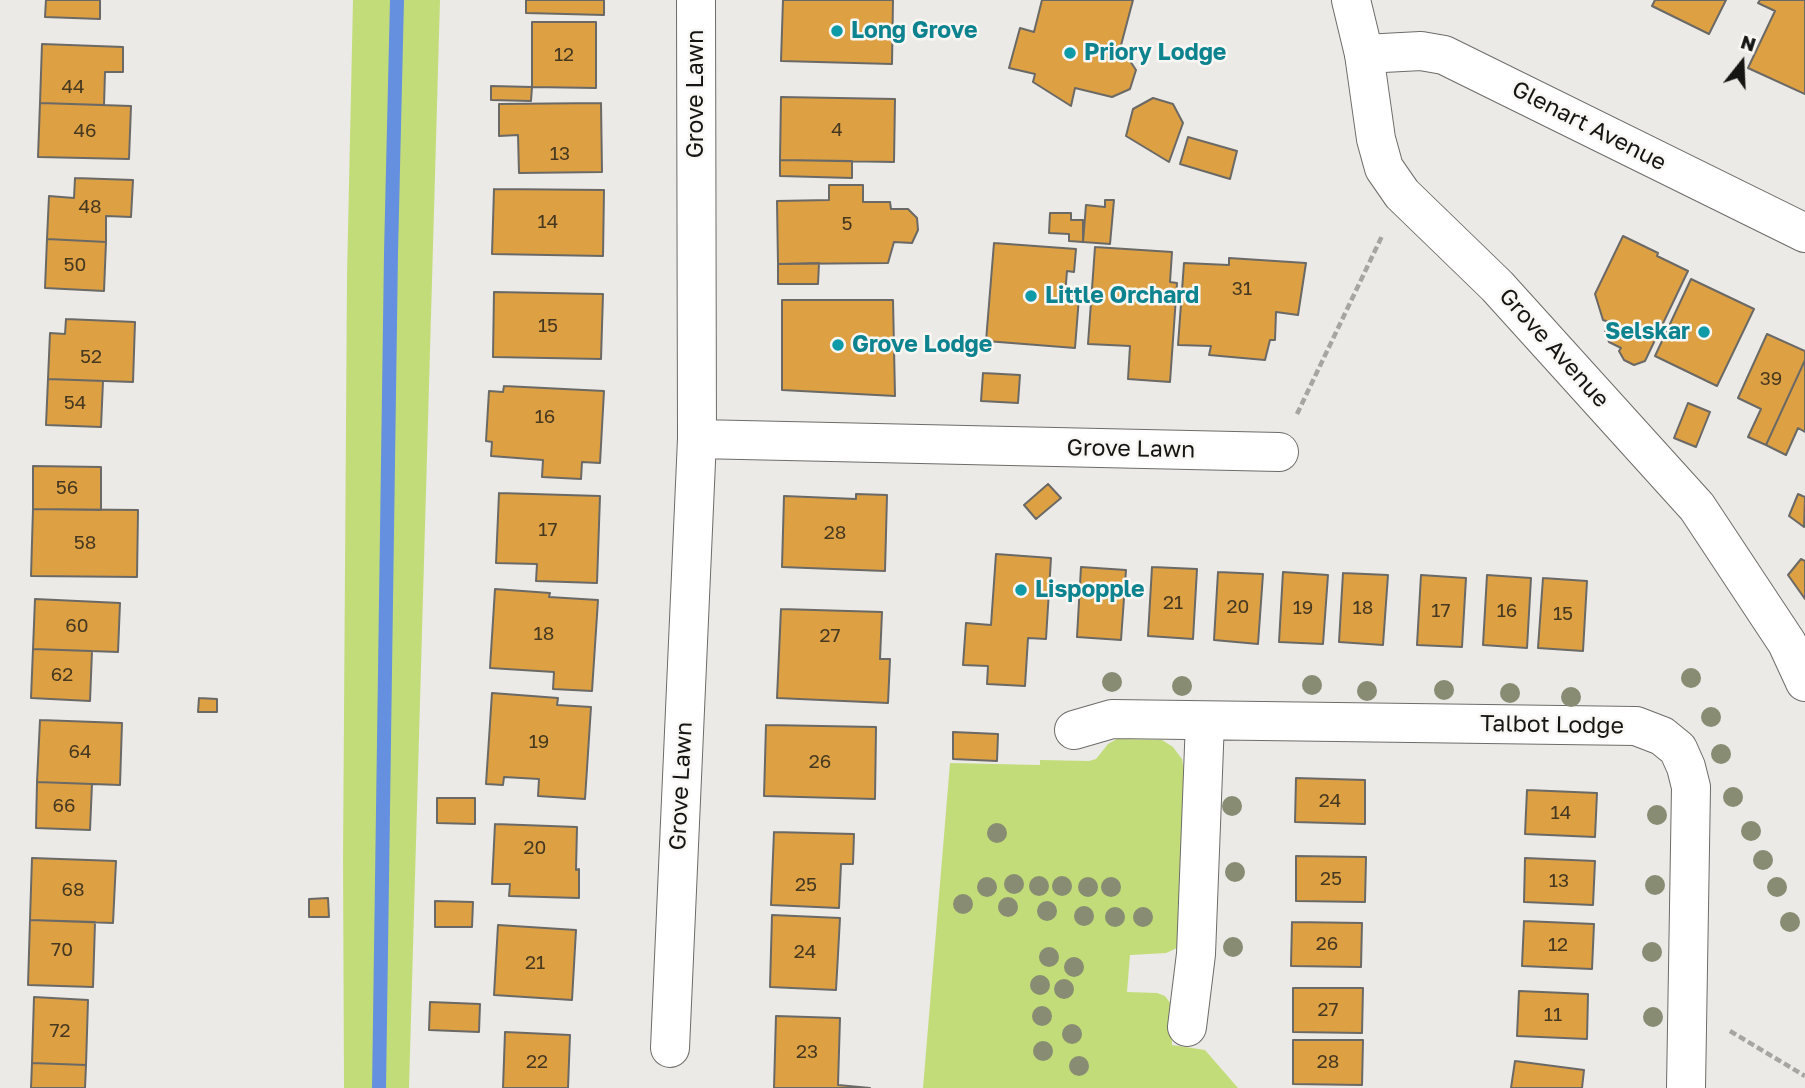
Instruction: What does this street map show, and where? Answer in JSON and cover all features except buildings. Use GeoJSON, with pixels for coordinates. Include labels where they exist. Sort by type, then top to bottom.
{"type":"FeatureCollection","features":[{"type":"Feature","properties":{"kind":"street","name":"Grove Lawn"},"geometry":{"type":"LineString","coordinates":[[670,1048],[696,439],[696,0]]}},
{"type":"Feature","properties":{"kind":"street","name":"Grove Avenue"},"geometry":{"type":"LineString","coordinates":[[1352,0],[1364,54],[1376,139],[1384,168],[1402,194],[1497,286],[1697,507],[1787,643],[1805,682]]}},
{"type":"Feature","properties":{"kind":"street","name":"Glenart Avenue"},"geometry":{"type":"LineString","coordinates":[[1364,54],[1421,51],[1444,55],[1805,233]]}},
{"type":"Feature","properties":{"kind":"street","name":"Grove Lawn"},"geometry":{"type":"LineString","coordinates":[[696,439],[1279,453]]}},
{"type":"Feature","properties":{"kind":"street","name":"Talbot Lodge"},"geometry":{"type":"LineString","coordinates":[[1074,730],[1112,719],[1636,726],[1662,736],[1678,749],[1691,787],[1686,1088]]}},
{"type":"Feature","properties":{"kind":"street"},"geometry":{"type":"LineString","coordinates":[[1187,1027],[1196,954],[1205,720]]}},
{"type":"Feature","properties":{"kind":"path"},"geometry":{"type":"LineString","coordinates":[[1279,453],[1402,194]]}},
{"type":"Feature","properties":{"kind":"path"},"geometry":{"type":"LineString","coordinates":[[1687,1005],[1805,1076]]}},
{"type":"Feature","properties":{"kind":"green space"},"geometry":{"type":"Polygon","coordinates":[[[353,0],[440,0],[409,1088],[344,1088],[347,276],[353,0]]]}},
{"type":"Feature","properties":{"kind":"green space"},"geometry":{"type":"Polygon","coordinates":[[[1117,739],[1162,740],[1173,747],[1182,759],[1184,771],[1181,943],[1166,953],[1130,955],[1127,992],[1157,993],[1165,996],[1171,1004],[1172,1045],[1205,1050],[1238,1088],[923,1088],[950,763],[1040,765],[1040,760],[1089,761],[1096,759],[1108,744],[1117,739]]]}},
{"type":"Feature","properties":{"kind":"waterway"},"geometry":{"type":"LineString","coordinates":[[379,1088],[397,0]]}},
{"type":"Feature","properties":{"kind":"place","name":"Long Grove"},"geometry":{"type":"Point","coordinates":[837,31]}},
{"type":"Feature","properties":{"kind":"place","name":"Priory Lodge"},"geometry":{"type":"Point","coordinates":[1070,53]}},
{"type":"Feature","properties":{"kind":"place","name":"Little Orchard"},"geometry":{"type":"Point","coordinates":[1031,296]}},
{"type":"Feature","properties":{"kind":"place","name":"Selskar"},"geometry":{"type":"Point","coordinates":[1704,332]}},
{"type":"Feature","properties":{"kind":"place","name":"Grove Lodge"},"geometry":{"type":"Point","coordinates":[838,345]}},
{"type":"Feature","properties":{"kind":"place","name":"Lispopple"},"geometry":{"type":"Point","coordinates":[1021,590]}}]}
